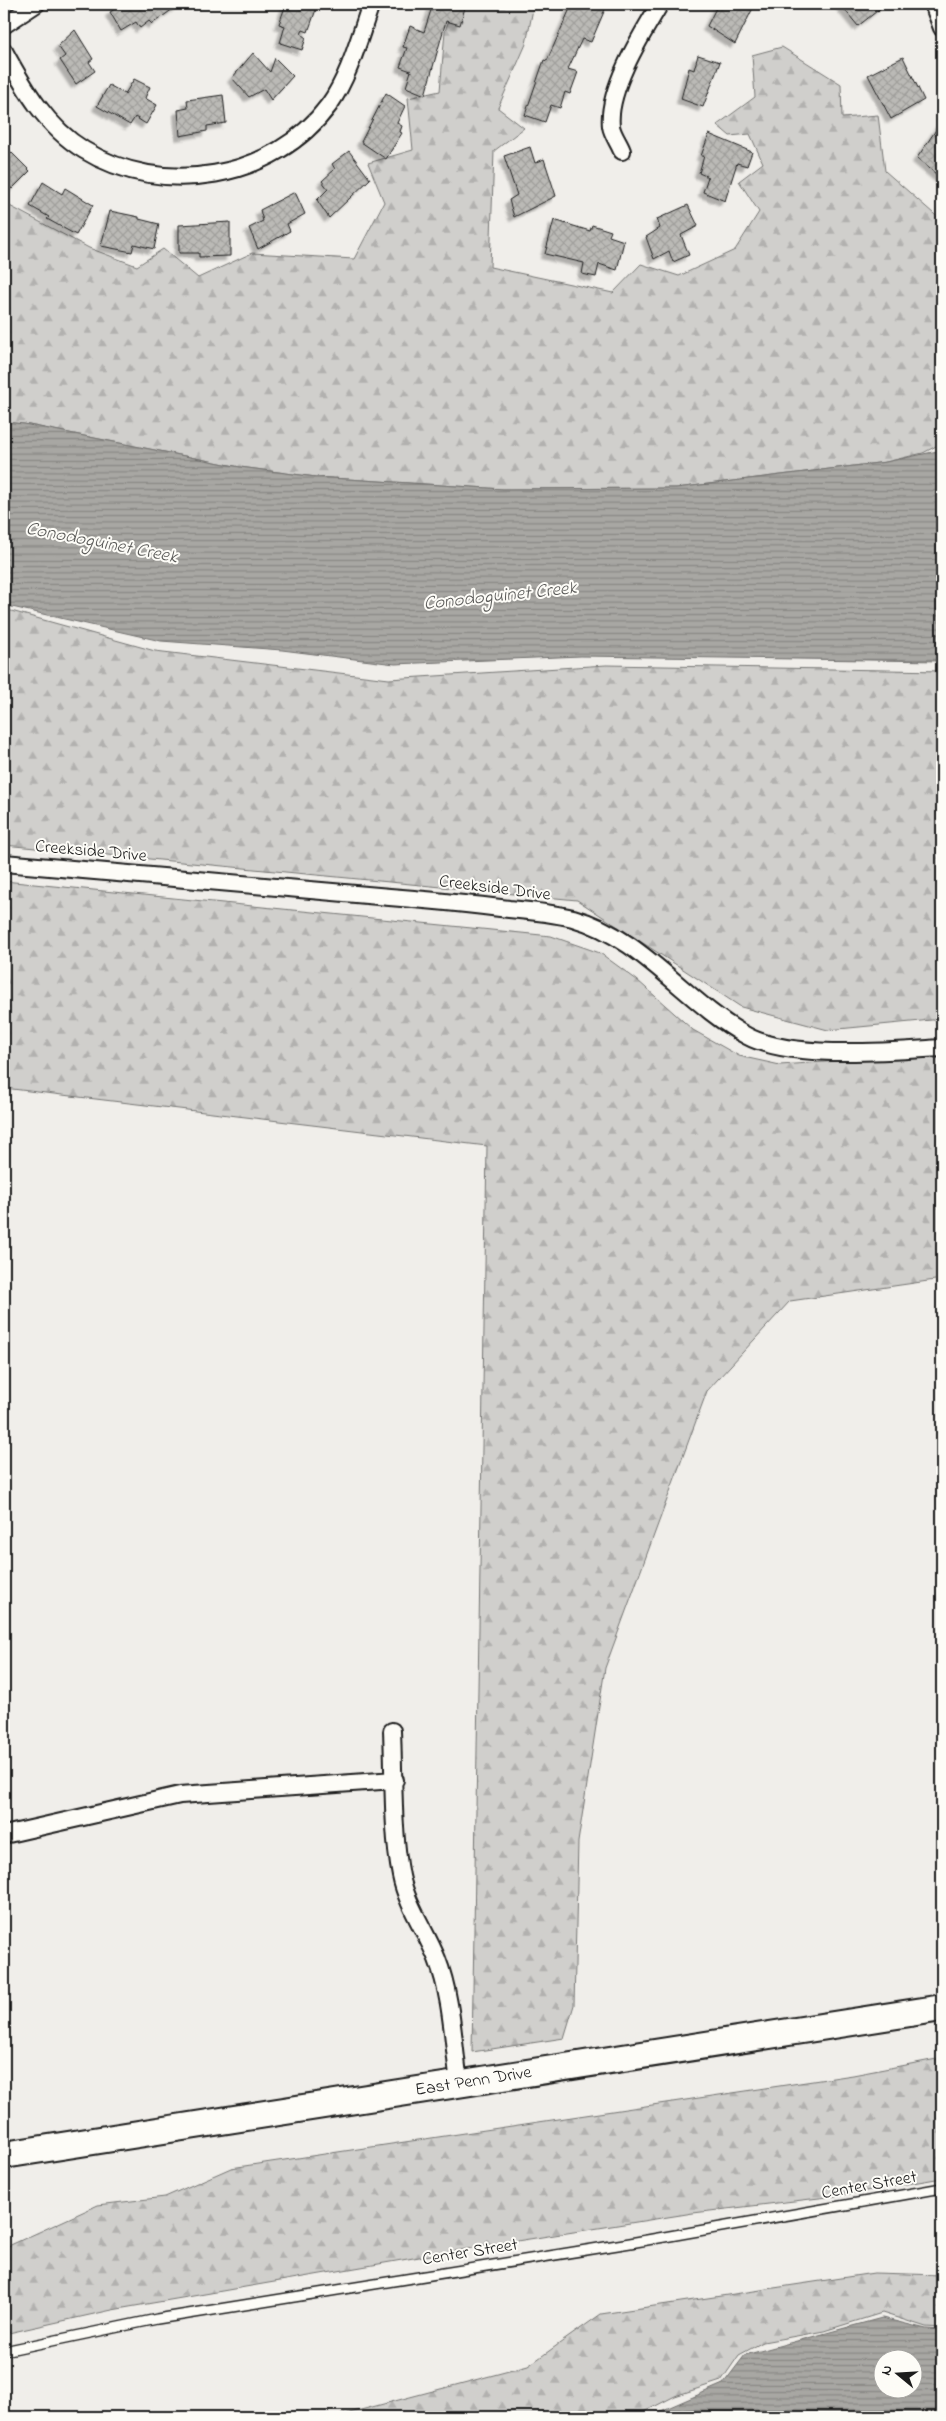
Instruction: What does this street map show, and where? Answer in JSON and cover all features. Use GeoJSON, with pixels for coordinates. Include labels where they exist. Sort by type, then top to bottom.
{"type":"FeatureCollection","features":[{"type":"Feature","properties":{"kind":"main road","name":"East Penn Drive"},"geometry":{"type":"LineString","coordinates":[[4,2155],[459,2082],[942,2008]]}},
{"type":"Feature","properties":{"kind":"street"},"geometry":{"type":"LineString","coordinates":[[4,25],[36,4]]}},
{"type":"Feature","properties":{"kind":"street"},"geometry":{"type":"LineString","coordinates":[[4,51],[34,101],[49,119],[83,150],[127,169],[161,176],[209,175],[254,163],[277,151],[302,134],[318,118],[339,88],[350,64],[371,4]]}},
{"type":"Feature","properties":{"kind":"street"},"geometry":{"type":"LineString","coordinates":[[622,151],[612,126],[615,95],[635,45],[660,4]]}},
{"type":"Feature","properties":{"kind":"street"},"geometry":{"type":"LineString","coordinates":[[933,4],[942,28]]}},
{"type":"Feature","properties":{"kind":"street","name":"Creekside Drive"},"geometry":{"type":"LineString","coordinates":[[4,863],[469,904],[574,918],[600,928],[651,963],[717,1018],[749,1037],[770,1045],[854,1052],[942,1048]]}},
{"type":"Feature","properties":{"kind":"street"},"geometry":{"type":"LineString","coordinates":[[392,1731],[401,1877],[409,1901],[437,1959],[447,1989],[459,2082]]}},
{"type":"Feature","properties":{"kind":"street"},"geometry":{"type":"LineString","coordinates":[[4,1835],[180,1795],[395,1780]]}},
{"type":"Feature","properties":{"kind":"lane","name":"Center Street"},"geometry":{"type":"LineString","coordinates":[[4,2351],[157,2319],[630,2243],[942,2188]]}},
{"type":"Feature","properties":{"kind":"green space"},"geometry":{"type":"Polygon","coordinates":[[[455,4],[534,4],[526,44],[498,108],[524,128],[494,151],[490,267],[613,293],[641,264],[679,276],[735,250],[759,212],[739,181],[763,163],[750,134],[730,136],[717,125],[755,97],[752,55],[782,47],[841,84],[842,118],[878,115],[885,171],[942,221],[942,443],[923,453],[886,462],[676,488],[503,489],[316,477],[240,467],[24,424],[4,422],[4,203],[89,248],[137,266],[163,249],[198,278],[252,253],[354,259],[384,202],[368,163],[413,150],[408,98],[440,91],[445,31],[455,4]]]}},
{"type":"Feature","properties":{"kind":"green space"},"geometry":{"type":"Polygon","coordinates":[[[4,609],[155,651],[389,679],[606,665],[942,671],[942,1019],[828,1030],[741,1007],[577,900],[4,845],[4,609]]]}},
{"type":"Feature","properties":{"kind":"green space"},"geometry":{"type":"Polygon","coordinates":[[[4,881],[551,936],[600,953],[637,980],[693,1030],[739,1056],[780,1065],[942,1054],[942,1279],[790,1301],[707,1391],[605,1668],[578,1842],[574,2005],[564,2038],[472,2052],[487,1146],[4,1088],[4,881]]]}},
{"type":"Feature","properties":{"kind":"green space"},"geometry":{"type":"Polygon","coordinates":[[[942,2058],[942,2178],[836,2196],[693,2213],[454,2251],[112,2310],[4,2334],[4,2248],[98,2205],[165,2197],[231,2168],[853,2075],[942,2058]]]}},
{"type":"Feature","properties":{"kind":"green space"},"geometry":{"type":"Polygon","coordinates":[[[874,2273],[942,2275],[942,2328],[926,2327],[882,2313],[824,2331],[763,2342],[739,2355],[721,2381],[675,2396],[634,2417],[334,2417],[528,2366],[601,2314],[874,2273]]]}},
{"type":"Feature","properties":{"kind":"water","name":"Conodoguinet Creek"},"geometry":{"type":"Polygon","coordinates":[[[4,422],[24,424],[240,467],[316,477],[503,489],[676,488],[886,462],[942,450],[942,661],[581,656],[395,664],[282,650],[161,641],[12,607],[4,604],[4,422]]]}},
{"type":"Feature","properties":{"kind":"water"},"geometry":{"type":"Polygon","coordinates":[[[882,2318],[926,2329],[942,2330],[942,2417],[647,2417],[723,2384],[745,2355],[882,2318]]]}},
{"type":"Feature","properties":{"kind":"building"},"geometry":{"type":"Polygon","coordinates":[[[122,4],[180,4],[152,24],[149,21],[140,28],[136,22],[121,31],[110,12],[122,4]]]}},
{"type":"Feature","properties":{"kind":"building"},"geometry":{"type":"Polygon","coordinates":[[[286,4],[318,4],[308,32],[303,30],[301,34],[306,38],[302,50],[280,43],[285,26],[279,24],[286,4]]]}},
{"type":"Feature","properties":{"kind":"building"},"geometry":{"type":"Polygon","coordinates":[[[433,4],[466,4],[460,25],[446,21],[425,95],[406,87],[411,71],[400,67],[407,48],[403,47],[410,26],[424,32],[433,4]]]}},
{"type":"Feature","properties":{"kind":"building"},"geometry":{"type":"Polygon","coordinates":[[[572,4],[598,4],[606,7],[591,42],[582,39],[568,69],[578,72],[570,94],[565,92],[560,108],[551,105],[545,122],[525,115],[544,60],[547,61],[572,4]]]}},
{"type":"Feature","properties":{"kind":"building"},"geometry":{"type":"Polygon","coordinates":[[[718,4],[755,4],[735,44],[707,26],[718,4]]]}},
{"type":"Feature","properties":{"kind":"building"},"geometry":{"type":"Polygon","coordinates":[[[840,4],[886,4],[858,26],[840,4]]]}},
{"type":"Feature","properties":{"kind":"building"},"geometry":{"type":"Polygon","coordinates":[[[75,30],[93,59],[89,62],[95,71],[76,84],[60,60],[65,56],[58,46],[75,30]]]}},
{"type":"Feature","properties":{"kind":"building"},"geometry":{"type":"Polygon","coordinates":[[[253,53],[270,72],[275,58],[293,76],[271,100],[264,89],[249,97],[232,78],[253,53]]]}},
{"type":"Feature","properties":{"kind":"building"},"geometry":{"type":"Polygon","coordinates":[[[698,55],[720,62],[703,107],[681,99],[689,68],[694,70],[698,55]]]}},
{"type":"Feature","properties":{"kind":"building"},"geometry":{"type":"Polygon","coordinates":[[[903,57],[924,100],[891,119],[868,75],[903,57]]]}},
{"type":"Feature","properties":{"kind":"building"},"geometry":{"type":"Polygon","coordinates":[[[134,79],[150,87],[145,98],[157,105],[146,124],[135,117],[130,125],[97,106],[109,85],[125,94],[134,79]]]}},
{"type":"Feature","properties":{"kind":"building"},"geometry":{"type":"Polygon","coordinates":[[[386,93],[405,106],[397,123],[402,126],[400,132],[402,133],[386,159],[361,142],[386,93]]]}},
{"type":"Feature","properties":{"kind":"building"},"geometry":{"type":"Polygon","coordinates":[[[223,95],[226,123],[207,126],[207,131],[180,136],[178,110],[188,108],[187,100],[223,95]]]}},
{"type":"Feature","properties":{"kind":"building"},"geometry":{"type":"Polygon","coordinates":[[[942,121],[942,179],[917,158],[942,121]]]}},
{"type":"Feature","properties":{"kind":"building"},"geometry":{"type":"Polygon","coordinates":[[[709,134],[752,152],[747,166],[737,163],[725,201],[703,192],[708,177],[699,173],[704,156],[701,156],[709,134]]]}},
{"type":"Feature","properties":{"kind":"building"},"geometry":{"type":"Polygon","coordinates":[[[4,145],[30,171],[12,189],[4,180],[4,145]]]}},
{"type":"Feature","properties":{"kind":"building"},"geometry":{"type":"Polygon","coordinates":[[[530,147],[535,163],[544,159],[556,196],[514,217],[509,200],[517,195],[504,156],[530,147]]]}},
{"type":"Feature","properties":{"kind":"building"},"geometry":{"type":"Polygon","coordinates":[[[349,151],[370,179],[329,218],[317,200],[328,189],[322,181],[335,169],[332,164],[349,151]]]}},
{"type":"Feature","properties":{"kind":"building"},"geometry":{"type":"Polygon","coordinates":[[[43,182],[62,194],[65,188],[93,205],[76,235],[47,219],[49,217],[30,206],[43,182]]]}},
{"type":"Feature","properties":{"kind":"building"},"geometry":{"type":"Polygon","coordinates":[[[295,192],[305,214],[287,224],[290,231],[258,249],[249,228],[263,221],[260,210],[295,192]]]}},
{"type":"Feature","properties":{"kind":"building"},"geometry":{"type":"Polygon","coordinates":[[[688,205],[698,226],[681,235],[689,255],[673,262],[669,251],[654,259],[646,237],[660,228],[657,219],[688,205]]]}},
{"type":"Feature","properties":{"kind":"building"},"geometry":{"type":"Polygon","coordinates":[[[110,211],[139,217],[139,219],[159,224],[154,249],[134,244],[132,252],[101,246],[110,211]]]}},
{"type":"Feature","properties":{"kind":"building"},"geometry":{"type":"Polygon","coordinates":[[[554,220],[590,231],[592,225],[611,231],[609,236],[624,241],[617,270],[599,264],[596,277],[582,274],[584,263],[545,254],[554,220]]]}},
{"type":"Feature","properties":{"kind":"building"},"geometry":{"type":"Polygon","coordinates":[[[230,222],[230,256],[199,257],[199,253],[179,253],[179,225],[230,222]]]}}]}
